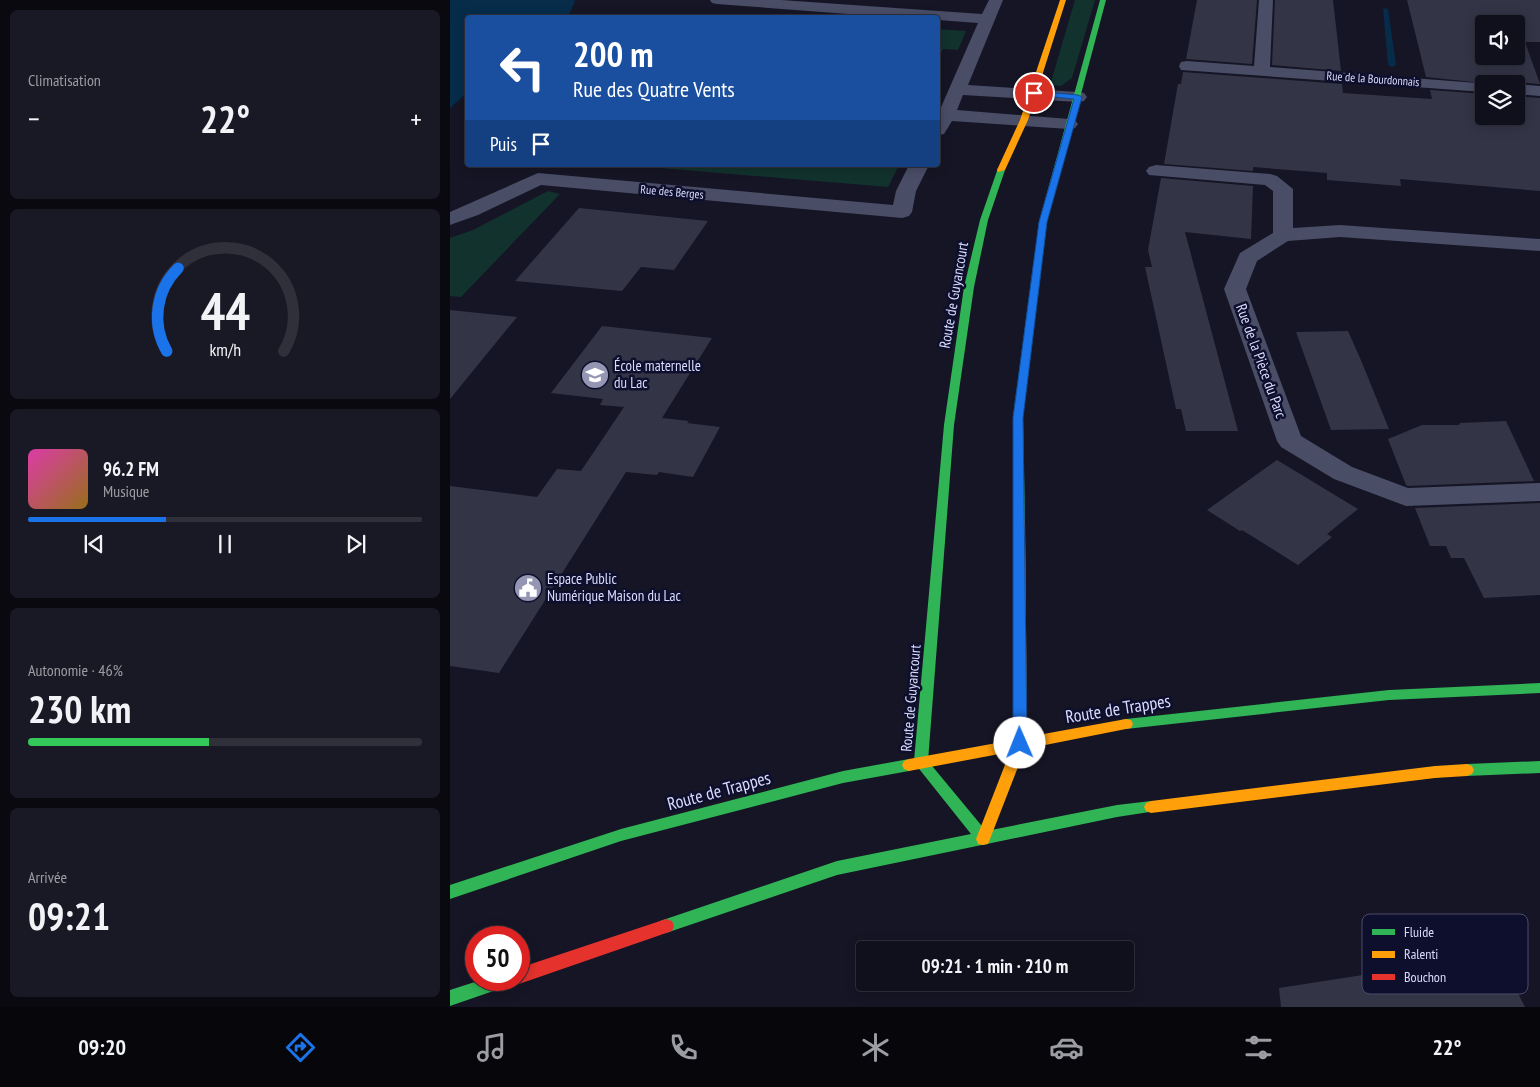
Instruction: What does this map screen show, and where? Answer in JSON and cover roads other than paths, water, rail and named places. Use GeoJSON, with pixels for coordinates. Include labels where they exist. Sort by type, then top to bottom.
{"type":"FeatureCollection","features":[{"type":"Feature","properties":{"kind":"main road","name":"Route de Guyancourt"},"geometry":{"type":"LineString","coordinates":[[984,839],[921,762],[949,425],[969,287],[984,220],[1001,169],[1024,120],[1034,93],[1063,0]]}},
{"type":"Feature","properties":{"kind":"main road"},"geometry":{"type":"LineString","coordinates":[[984,839],[1020,743],[1018,418],[1043,222],[1103,0]]}},
{"type":"Feature","properties":{"kind":"main road","name":"Route de Trappes"},"geometry":{"type":"LineString","coordinates":[[450,892],[621,835],[843,777],[1020,743],[1144,721],[1388,695],[1540,688]]}},
{"type":"Feature","properties":{"kind":"main road"},"geometry":{"type":"LineString","coordinates":[[530,972],[837,868],[1117,811],[1435,772],[1540,767]]}},
{"type":"Feature","properties":{"kind":"main road"},"geometry":{"type":"LineString","coordinates":[[450,998],[472,991]]}},
{"type":"Feature","properties":{"kind":"street"},"geometry":{"type":"LineString","coordinates":[[717,0],[931,15]]}},
{"type":"Feature","properties":{"kind":"street"},"geometry":{"type":"LineString","coordinates":[[996,0],[942,122],[1024,120],[1069,124]]}},
{"type":"Feature","properties":{"kind":"street"},"geometry":{"type":"LineString","coordinates":[[1262,70],[1266,0]]}},
{"type":"Feature","properties":{"kind":"street"},"geometry":{"type":"LineString","coordinates":[[940,16],[988,19]]}},
{"type":"Feature","properties":{"kind":"street","name":"Rue de la Bourdonnais"},"geometry":{"type":"LineString","coordinates":[[1187,66],[1475,86]]}},
{"type":"Feature","properties":{"kind":"street"},"geometry":{"type":"LineString","coordinates":[[956,89],[1078,97]]}},
{"type":"Feature","properties":{"kind":"street"},"geometry":{"type":"LineString","coordinates":[[1525,90],[1540,91]]}},
{"type":"Feature","properties":{"kind":"street","name":"Rue des Berges"},"geometry":{"type":"LineString","coordinates":[[450,219],[538,179],[902,212],[906,191],[918,167]]}},
{"type":"Feature","properties":{"kind":"street"},"geometry":{"type":"LineString","coordinates":[[1156,171],[1270,180],[1283,189],[1283,235]]}},
{"type":"Feature","properties":{"kind":"street","name":"Rue de la Pièce du Parc"},"geometry":{"type":"LineString","coordinates":[[1540,245],[1340,231],[1283,235],[1248,258],[1236,289],[1290,441],[1344,474],[1406,497],[1540,492]]}},
{"type":"Feature","properties":{"kind":"water"},"geometry":{"type":"Polygon","coordinates":[[[450,0],[575,1],[569,15],[465,15],[465,95],[450,108],[450,0]]]}},
{"type":"Feature","properties":{"kind":"waterway"},"geometry":{"type":"LineString","coordinates":[[1385,9],[1392,65]]}},
{"type":"Feature","properties":{"kind":"place","name":"École maternelle du Lac"},"geometry":{"type":"Point","coordinates":[595,375]}},
{"type":"Feature","properties":{"kind":"place","name":"Espace Public Numérique Maison du Lac"},"geometry":{"type":"Point","coordinates":[528,588]}}]}
